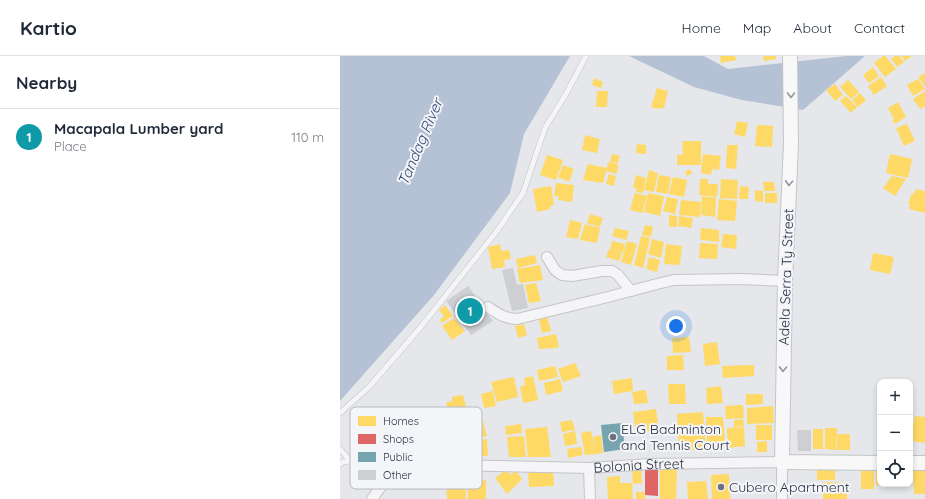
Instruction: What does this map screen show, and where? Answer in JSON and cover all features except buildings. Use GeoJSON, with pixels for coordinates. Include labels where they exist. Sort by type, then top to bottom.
{"type":"FeatureCollection","features":[{"type":"Feature","properties":{"kind":"main road","name":"Adela Serra Ty Street"},"geometry":{"type":"LineString","coordinates":[[782,462],[785,281],[791,144],[790,56]]}},
{"type":"Feature","properties":{"kind":"main road","name":"Bolonia Street"},"geometry":{"type":"LineString","coordinates":[[782,462],[877,463]]}},
{"type":"Feature","properties":{"kind":"main road"},"geometry":{"type":"LineString","coordinates":[[913,463],[925,463]]}},
{"type":"Feature","properties":{"kind":"street"},"geometry":{"type":"LineString","coordinates":[[547,257],[555,270],[562,275],[572,276],[602,271],[612,271],[618,275],[632,291]]}},
{"type":"Feature","properties":{"kind":"street"},"geometry":{"type":"LineString","coordinates":[[488,307],[504,316],[517,319],[657,284],[681,280],[741,279],[785,281]]}},
{"type":"Feature","properties":{"kind":"street","name":"Bolonia Street"},"geometry":{"type":"LineString","coordinates":[[482,466],[589,468],[650,464],[782,462]]}},
{"type":"Feature","properties":{"kind":"street","name":"Adela Serra Ty Street"},"geometry":{"type":"LineString","coordinates":[[782,462],[782,499]]}},
{"type":"Feature","properties":{"kind":"street"},"geometry":{"type":"LineString","coordinates":[[589,468],[590,499]]}},
{"type":"Feature","properties":{"kind":"street"},"geometry":{"type":"LineString","coordinates":[[372,499],[379,489]]}},
{"type":"Feature","properties":{"kind":"lane"},"geometry":{"type":"LineString","coordinates":[[340,413],[369,387],[410,340],[498,232],[523,193],[545,128],[566,94],[586,56]]}},
{"type":"Feature","properties":{"kind":"lane"},"geometry":{"type":"LineString","coordinates":[[340,449],[350,462]]}},
{"type":"Feature","properties":{"kind":"lane"},"geometry":{"type":"LineString","coordinates":[[340,464],[343,462],[350,462]]}},
{"type":"Feature","properties":{"kind":"water","name":"Tandag River"},"geometry":{"type":"Polygon","coordinates":[[[340,56],[570,56],[524,134],[510,193],[434,295],[340,401],[340,56]]]}},
{"type":"Feature","properties":{"kind":"water"},"geometry":{"type":"Polygon","coordinates":[[[629,56],[704,56],[728,69],[847,56],[865,56],[803,110],[742,100],[694,87],[629,56]]]}},
{"type":"Feature","properties":{"kind":"place","name":"Macapala Lumber yard"},"geometry":{"type":"Point","coordinates":[470,311]}},
{"type":"Feature","properties":{"kind":"place","name":"ELG Badminton and Tennis Court"},"geometry":{"type":"Point","coordinates":[613,437]}},
{"type":"Feature","properties":{"kind":"place","name":"Cubero Apartment"},"geometry":{"type":"Point","coordinates":[721,487]}}]}
